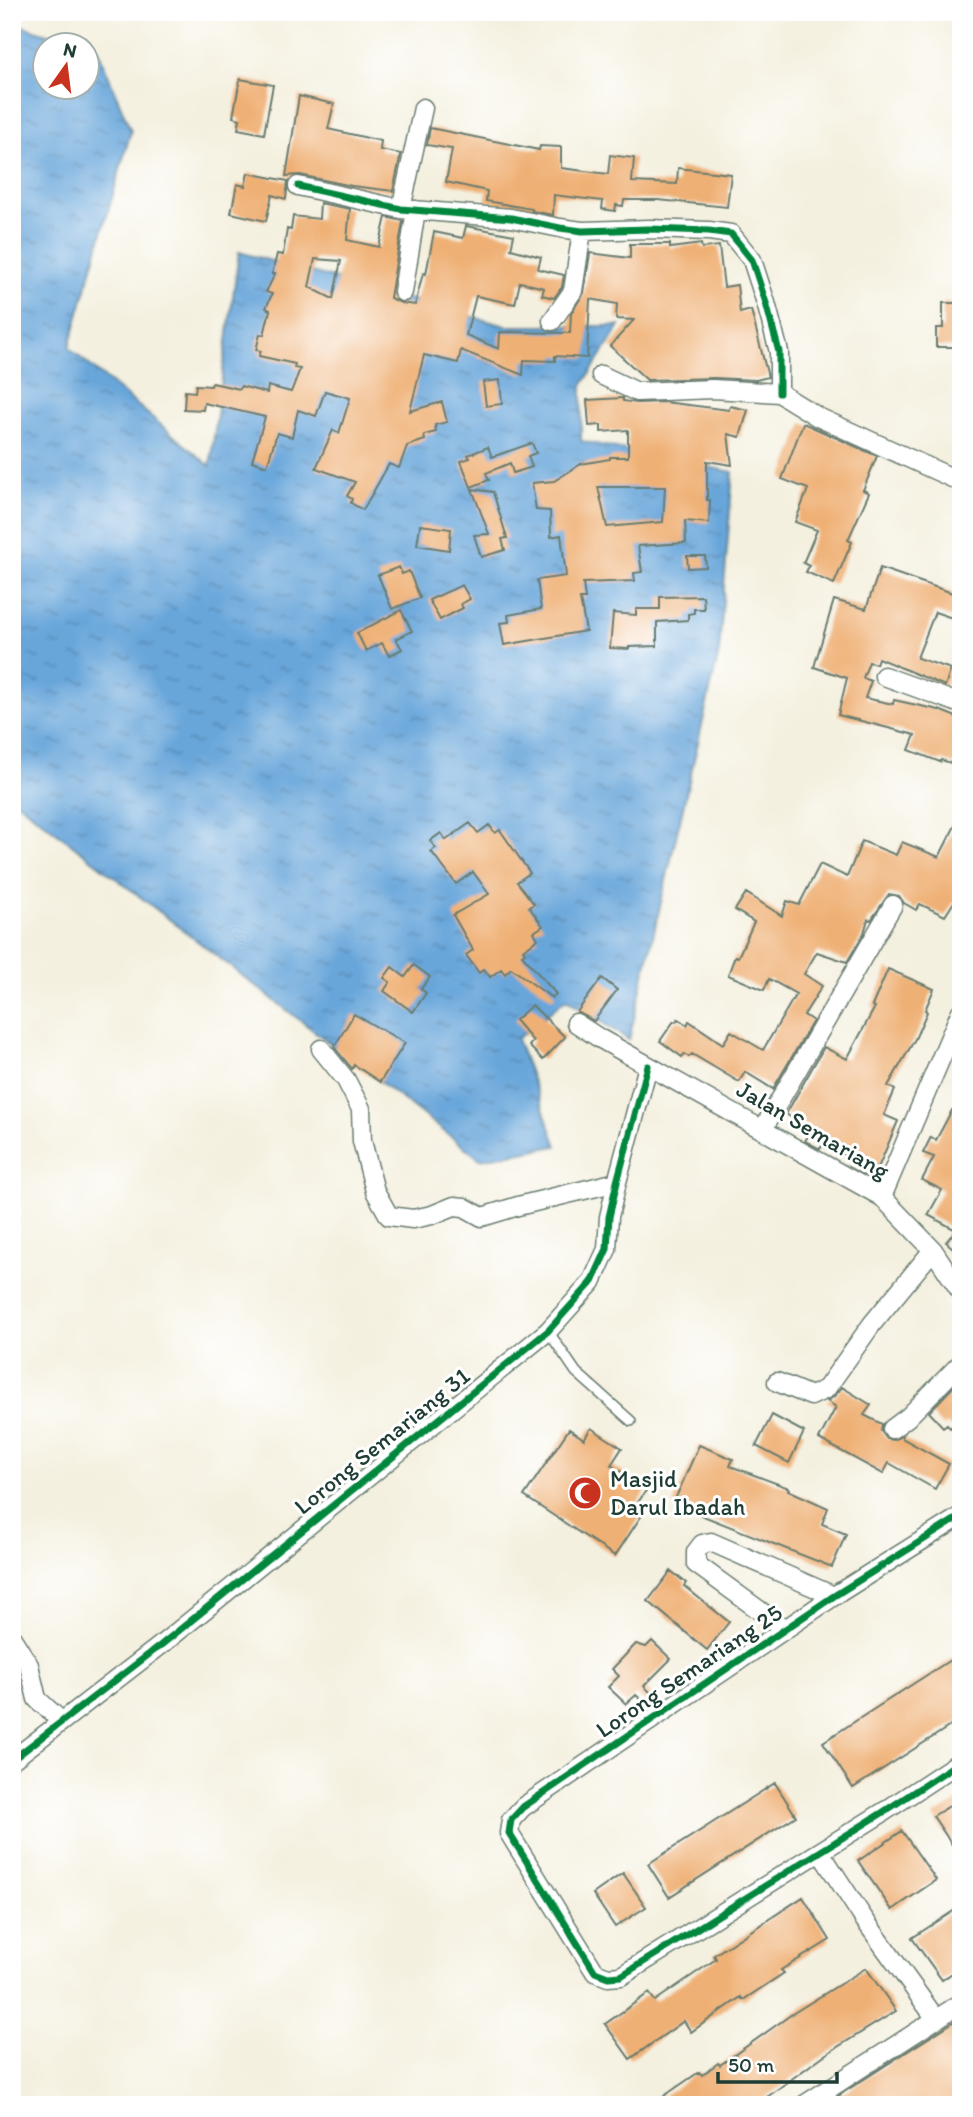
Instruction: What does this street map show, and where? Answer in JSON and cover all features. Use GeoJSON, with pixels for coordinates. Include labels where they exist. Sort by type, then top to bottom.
{"type":"FeatureCollection","features":[{"type":"Feature","properties":{"kind":"street"},"geometry":{"type":"LineString","coordinates":[[402,292],[409,209],[424,108]]}},
{"type":"Feature","properties":{"kind":"street"},"geometry":{"type":"LineString","coordinates":[[298,186],[409,209],[511,218],[582,231],[649,229],[731,234],[752,260],[766,303],[779,352],[779,393]]}},
{"type":"Feature","properties":{"kind":"street"},"geometry":{"type":"LineString","coordinates":[[552,321],[573,291],[582,231]]}},
{"type":"Feature","properties":{"kind":"street"},"geometry":{"type":"LineString","coordinates":[[601,375],[637,392],[713,389],[779,393],[818,417],[961,482]]}},
{"type":"Feature","properties":{"kind":"street"},"geometry":{"type":"LineString","coordinates":[[884,676],[961,704]]}},
{"type":"Feature","properties":{"kind":"street"},"geometry":{"type":"LineString","coordinates":[[763,1129],[893,905]]}},
{"type":"Feature","properties":{"kind":"street"},"geometry":{"type":"LineString","coordinates":[[882,1196],[960,1014]]}},
{"type":"Feature","properties":{"kind":"street","name":"Jalan Semariang"},"geometry":{"type":"LineString","coordinates":[[576,1023],[882,1196],[933,1250],[961,1292]]}},
{"type":"Feature","properties":{"kind":"street"},"geometry":{"type":"LineString","coordinates":[[321,1049],[346,1080],[361,1109],[362,1141],[375,1191],[389,1216],[413,1219],[454,1206],[464,1207],[482,1217],[617,1182]]}},
{"type":"Feature","properties":{"kind":"street","name":"Lorong Semariang 31"},"geometry":{"type":"LineString","coordinates":[[12,1760],[162,1645],[548,1331],[593,1282],[607,1249],[609,1217],[648,1066]]}},
{"type":"Feature","properties":{"kind":"street"},"geometry":{"type":"LineString","coordinates":[[777,1382],[811,1396],[826,1389],[872,1324],[933,1250]]}},
{"type":"Feature","properties":{"kind":"street"},"geometry":{"type":"LineString","coordinates":[[892,1429],[961,1363]]}},
{"type":"Feature","properties":{"kind":"street","name":"Lorong Semariang 25"},"geometry":{"type":"LineString","coordinates":[[961,1516],[834,1596],[523,1807],[511,1820],[509,1833],[595,1972],[608,1977],[621,1976],[961,1761]]}},
{"type":"Feature","properties":{"kind":"street"},"geometry":{"type":"LineString","coordinates":[[785,1629],[696,1563],[696,1552],[702,1544],[711,1542],[834,1596]]}},
{"type":"Feature","properties":{"kind":"street"},"geometry":{"type":"LineString","coordinates":[[12,1638],[29,1665],[37,1699],[61,1721]]}},
{"type":"Feature","properties":{"kind":"street"},"geometry":{"type":"LineString","coordinates":[[820,1852],[936,2019]]}},
{"type":"Feature","properties":{"kind":"street"},"geometry":{"type":"LineString","coordinates":[[804,2105],[961,2003]]}},
{"type":"Feature","properties":{"kind":"lane"},"geometry":{"type":"LineString","coordinates":[[548,1331],[576,1372],[631,1421]]}},
{"type":"Feature","properties":{"kind":"water"},"geometry":{"type":"Polygon","coordinates":[[[12,23],[41,32],[32,32],[32,102],[102,102],[102,60],[131,131],[69,348],[210,466],[239,252],[506,326],[620,326],[582,386],[581,441],[733,472],[719,652],[629,1040],[566,999],[517,1039],[557,1146],[480,1159],[12,798],[12,23]]]}},
{"type":"Feature","properties":{"kind":"building"},"geometry":{"type":"Polygon","coordinates":[[[240,79],[273,85],[264,134],[238,129],[240,119],[233,117],[240,79]]]}},
{"type":"Feature","properties":{"kind":"building"},"geometry":{"type":"Polygon","coordinates":[[[299,96],[334,104],[328,129],[381,141],[380,150],[401,154],[393,191],[300,175],[286,176],[299,96]]]}},
{"type":"Feature","properties":{"kind":"building"},"geometry":{"type":"Polygon","coordinates":[[[430,128],[539,150],[540,146],[561,147],[561,168],[608,174],[610,155],[634,158],[632,182],[677,184],[678,168],[731,174],[727,207],[658,200],[624,200],[623,206],[616,205],[615,211],[602,209],[603,201],[554,195],[553,215],[486,201],[487,191],[446,182],[452,149],[427,145],[430,128]]]}},
{"type":"Feature","properties":{"kind":"building"},"geometry":{"type":"Polygon","coordinates":[[[248,173],[288,181],[286,199],[272,195],[266,221],[231,213],[237,184],[245,186],[248,173]]]}},
{"type":"Feature","properties":{"kind":"building"},"geometry":{"type":"Polygon","coordinates":[[[320,203],[350,209],[347,240],[379,247],[386,217],[403,221],[390,298],[415,305],[423,273],[426,274],[434,232],[463,238],[466,226],[514,235],[511,249],[541,257],[538,269],[564,275],[562,287],[554,298],[542,295],[544,288],[520,282],[515,304],[476,296],[466,335],[499,349],[500,332],[570,333],[571,313],[584,293],[590,253],[630,258],[630,244],[670,244],[670,248],[701,244],[702,248],[719,246],[724,287],[737,285],[740,313],[751,310],[768,377],[756,380],[647,380],[610,346],[634,320],[616,319],[617,304],[590,299],[587,358],[555,356],[555,361],[524,360],[523,375],[461,350],[458,363],[424,355],[410,411],[442,402],[447,422],[435,425],[436,432],[424,435],[425,440],[407,446],[399,468],[389,464],[363,510],[351,503],[352,499],[347,496],[355,482],[316,468],[333,430],[339,433],[350,398],[325,391],[316,416],[298,410],[292,437],[277,433],[267,466],[252,461],[265,417],[204,403],[203,410],[184,409],[185,391],[195,392],[196,385],[211,386],[212,383],[240,389],[241,386],[267,393],[268,386],[291,392],[300,369],[294,368],[295,364],[259,356],[261,351],[256,350],[260,334],[264,335],[270,310],[266,308],[272,294],[266,292],[275,274],[272,274],[277,254],[283,255],[287,229],[291,230],[293,216],[319,219],[320,203]],[[315,259],[309,287],[333,299],[341,261],[315,259]]]}},
{"type":"Feature","properties":{"kind":"building"},"geometry":{"type":"Polygon","coordinates":[[[943,303],[957,303],[957,307],[961,307],[961,347],[936,347],[936,328],[943,328],[943,303]]]}},
{"type":"Feature","properties":{"kind":"building"},"geometry":{"type":"Polygon","coordinates":[[[500,380],[502,404],[486,406],[483,382],[500,380]]]}},
{"type":"Feature","properties":{"kind":"building"},"geometry":{"type":"Polygon","coordinates":[[[623,398],[623,401],[637,403],[664,402],[729,410],[730,406],[748,410],[740,437],[728,434],[732,465],[707,461],[709,523],[685,521],[686,543],[638,546],[642,572],[634,573],[635,581],[583,583],[585,599],[580,599],[586,631],[504,645],[500,623],[509,622],[508,615],[541,609],[537,580],[566,576],[561,535],[551,537],[550,511],[536,510],[532,483],[554,481],[581,464],[610,457],[628,457],[628,430],[601,432],[601,425],[589,426],[587,400],[623,398]],[[598,487],[607,527],[663,522],[665,487],[598,487]]]}},
{"type":"Feature","properties":{"kind":"building"},"geometry":{"type":"Polygon","coordinates":[[[803,423],[877,456],[863,490],[869,493],[848,540],[852,542],[834,584],[806,572],[809,566],[803,563],[817,530],[795,522],[808,489],[782,479],[803,423]]]}},
{"type":"Feature","properties":{"kind":"building"},"geometry":{"type":"Polygon","coordinates":[[[532,443],[536,453],[528,456],[532,467],[513,473],[510,463],[486,473],[489,480],[471,487],[461,461],[470,458],[468,455],[488,447],[492,457],[532,443]]]}},
{"type":"Feature","properties":{"kind":"building"},"geometry":{"type":"Polygon","coordinates":[[[472,489],[493,492],[507,538],[502,539],[505,550],[481,557],[474,535],[489,534],[472,489]]]}},
{"type":"Feature","properties":{"kind":"building"},"geometry":{"type":"Polygon","coordinates":[[[420,525],[451,529],[449,550],[417,545],[420,525]]]}},
{"type":"Feature","properties":{"kind":"building"},"geometry":{"type":"Polygon","coordinates":[[[687,556],[705,556],[706,567],[688,568],[687,556]]]}},
{"type":"Feature","properties":{"kind":"building"},"geometry":{"type":"Polygon","coordinates":[[[399,567],[402,574],[409,571],[420,598],[392,609],[378,575],[399,567]]]}},
{"type":"Feature","properties":{"kind":"building"},"geometry":{"type":"Polygon","coordinates":[[[880,568],[961,596],[961,621],[935,612],[917,658],[951,669],[945,686],[878,658],[876,664],[869,662],[863,678],[871,681],[865,698],[893,704],[894,700],[939,710],[961,719],[961,766],[941,760],[940,762],[909,750],[915,735],[838,715],[847,678],[814,667],[834,600],[866,609],[880,568]]]}},
{"type":"Feature","properties":{"kind":"building"},"geometry":{"type":"Polygon","coordinates":[[[462,585],[470,599],[461,604],[463,608],[440,620],[429,600],[462,585]]]}},
{"type":"Feature","properties":{"kind":"building"},"geometry":{"type":"Polygon","coordinates":[[[703,596],[704,609],[694,609],[694,613],[688,614],[688,620],[657,622],[657,646],[610,648],[613,613],[636,615],[636,609],[660,609],[660,597],[703,596]]]}},
{"type":"Feature","properties":{"kind":"building"},"geometry":{"type":"Polygon","coordinates":[[[401,610],[412,631],[396,639],[402,649],[389,656],[382,643],[366,651],[357,633],[401,610]]]}},
{"type":"Feature","properties":{"kind":"building"},"geometry":{"type":"Polygon","coordinates":[[[961,814],[961,906],[954,902],[945,916],[920,904],[916,910],[904,903],[899,896],[889,894],[871,920],[868,919],[864,933],[847,962],[817,952],[804,974],[822,986],[804,1015],[813,1021],[773,1089],[745,1072],[739,1082],[692,1054],[689,1057],[684,1054],[682,1057],[660,1041],[678,1019],[687,1025],[689,1021],[723,1044],[731,1031],[763,1050],[796,994],[769,979],[764,990],[728,975],[754,922],[735,910],[746,893],[782,916],[787,901],[799,905],[820,864],[847,877],[862,841],[896,855],[902,842],[939,857],[961,814]]]}},
{"type":"Feature","properties":{"kind":"building"},"geometry":{"type":"Polygon","coordinates":[[[470,823],[478,833],[489,825],[495,833],[500,830],[530,873],[517,882],[534,904],[529,907],[543,926],[534,932],[538,939],[523,950],[525,953],[522,955],[556,994],[552,998],[511,968],[505,974],[501,969],[490,977],[484,969],[479,973],[466,955],[473,950],[453,915],[489,894],[473,872],[456,884],[431,851],[436,848],[430,841],[441,833],[446,840],[470,823]]]}},
{"type":"Feature","properties":{"kind":"building"},"geometry":{"type":"Polygon","coordinates":[[[414,965],[430,977],[421,989],[426,993],[413,1012],[384,991],[390,982],[384,978],[392,967],[405,977],[414,965]]]}},
{"type":"Feature","properties":{"kind":"building"},"geometry":{"type":"Polygon","coordinates":[[[888,969],[934,989],[915,1039],[888,1086],[895,1090],[884,1115],[898,1121],[878,1168],[822,1146],[820,1149],[805,1141],[811,1131],[786,1114],[824,1047],[847,1059],[875,1007],[872,1006],[888,969]]]}},
{"type":"Feature","properties":{"kind":"building"},"geometry":{"type":"Polygon","coordinates":[[[602,978],[617,990],[594,1021],[577,1012],[602,978]]]}},
{"type":"Feature","properties":{"kind":"building"},"geometry":{"type":"Polygon","coordinates":[[[532,1005],[565,1037],[543,1060],[529,1046],[533,1041],[515,1020],[532,1005]]]}},
{"type":"Feature","properties":{"kind":"building"},"geometry":{"type":"Polygon","coordinates":[[[354,1014],[405,1043],[380,1082],[354,1065],[352,1069],[334,1047],[354,1014]]]}},
{"type":"Feature","properties":{"kind":"building"},"geometry":{"type":"Polygon","coordinates":[[[952,1110],[961,1115],[961,1255],[946,1242],[956,1230],[928,1215],[942,1190],[922,1180],[934,1157],[923,1153],[931,1137],[936,1140],[952,1110]]]}},
{"type":"Feature","properties":{"kind":"building"},"geometry":{"type":"Polygon","coordinates":[[[955,1385],[961,1391],[961,1418],[950,1428],[947,1424],[943,1427],[929,1412],[955,1385]]]}},
{"type":"Feature","properties":{"kind":"building"},"geometry":{"type":"Polygon","coordinates":[[[842,1387],[871,1405],[864,1415],[882,1424],[881,1431],[887,1439],[894,1440],[903,1435],[902,1438],[949,1464],[935,1489],[889,1463],[883,1474],[819,1439],[836,1407],[827,1401],[842,1387]]]}},
{"type":"Feature","properties":{"kind":"building"},"geometry":{"type":"Polygon","coordinates":[[[772,1415],[804,1432],[789,1463],[756,1446],[772,1415]]]}},
{"type":"Feature","properties":{"kind":"building","name":"Masjid Darul Ibadah"},"geometry":{"type":"Polygon","coordinates":[[[591,1428],[622,1448],[611,1465],[647,1489],[633,1510],[642,1515],[615,1556],[524,1496],[569,1429],[584,1439],[591,1428]]]}},
{"type":"Feature","properties":{"kind":"building"},"geometry":{"type":"Polygon","coordinates":[[[699,1445],[733,1459],[730,1466],[789,1488],[788,1490],[828,1508],[822,1524],[846,1534],[832,1567],[673,1504],[699,1445]]]}},
{"type":"Feature","properties":{"kind":"building"},"geometry":{"type":"Polygon","coordinates":[[[671,1571],[686,1583],[684,1586],[729,1622],[707,1650],[648,1601],[671,1571]]]}},
{"type":"Feature","properties":{"kind":"building"},"geometry":{"type":"Polygon","coordinates":[[[652,1641],[671,1659],[644,1686],[659,1701],[650,1707],[636,1695],[626,1704],[608,1687],[619,1676],[612,1669],[636,1644],[646,1647],[652,1641]]]}},
{"type":"Feature","properties":{"kind":"building"},"geometry":{"type":"Polygon","coordinates":[[[961,1653],[961,1719],[853,1788],[823,1742],[961,1653]]]}},
{"type":"Feature","properties":{"kind":"building"},"geometry":{"type":"Polygon","coordinates":[[[775,1783],[796,1816],[669,1897],[648,1864],[775,1783]]]}},
{"type":"Feature","properties":{"kind":"building"},"geometry":{"type":"Polygon","coordinates":[[[961,1799],[961,1858],[933,1816],[961,1799]]]}},
{"type":"Feature","properties":{"kind":"building"},"geometry":{"type":"Polygon","coordinates":[[[902,1831],[936,1880],[892,1910],[858,1861],[902,1831]]]}},
{"type":"Feature","properties":{"kind":"building"},"geometry":{"type":"Polygon","coordinates":[[[623,1873],[646,1907],[615,1927],[593,1894],[623,1873]]]}},
{"type":"Feature","properties":{"kind":"building"},"geometry":{"type":"Polygon","coordinates":[[[803,1897],[830,1940],[781,1970],[784,1973],[743,2000],[741,1997],[691,2032],[684,2021],[630,2059],[605,2024],[649,1993],[655,2001],[716,1959],[714,1955],[803,1897]]]}},
{"type":"Feature","properties":{"kind":"building"},"geometry":{"type":"Polygon","coordinates":[[[961,1906],[961,1967],[942,1980],[912,1938],[961,1906]]]}},
{"type":"Feature","properties":{"kind":"building"},"geometry":{"type":"Polygon","coordinates":[[[866,1968],[896,2011],[823,2056],[756,2105],[670,2105],[664,2096],[699,2072],[702,2075],[718,2063],[720,2065],[792,2014],[866,1968]]]}},
{"type":"Feature","properties":{"kind":"building"},"geometry":{"type":"Polygon","coordinates":[[[961,2017],[961,2105],[829,2105],[841,2094],[961,2017]]]}},
{"type":"Feature","properties":{"kind":"cycle path"},"geometry":{"type":"LineString","coordinates":[[298,186],[401,209],[511,218],[582,231],[649,229],[731,234],[752,260],[766,303],[779,352],[779,393]]}},
{"type":"Feature","properties":{"kind":"cycle path"},"geometry":{"type":"LineString","coordinates":[[12,1760],[161,1645],[548,1331],[592,1282],[607,1249],[609,1217],[648,1066]]}},
{"type":"Feature","properties":{"kind":"cycle path"},"geometry":{"type":"LineString","coordinates":[[961,1516],[834,1596],[523,1807],[511,1820],[509,1833],[595,1972],[608,1977],[621,1976],[961,1761]]}},
{"type":"Feature","properties":{"kind":"place","name":"Masjid Darul Ibadah"},"geometry":{"type":"Point","coordinates":[585,1493]}}]}
